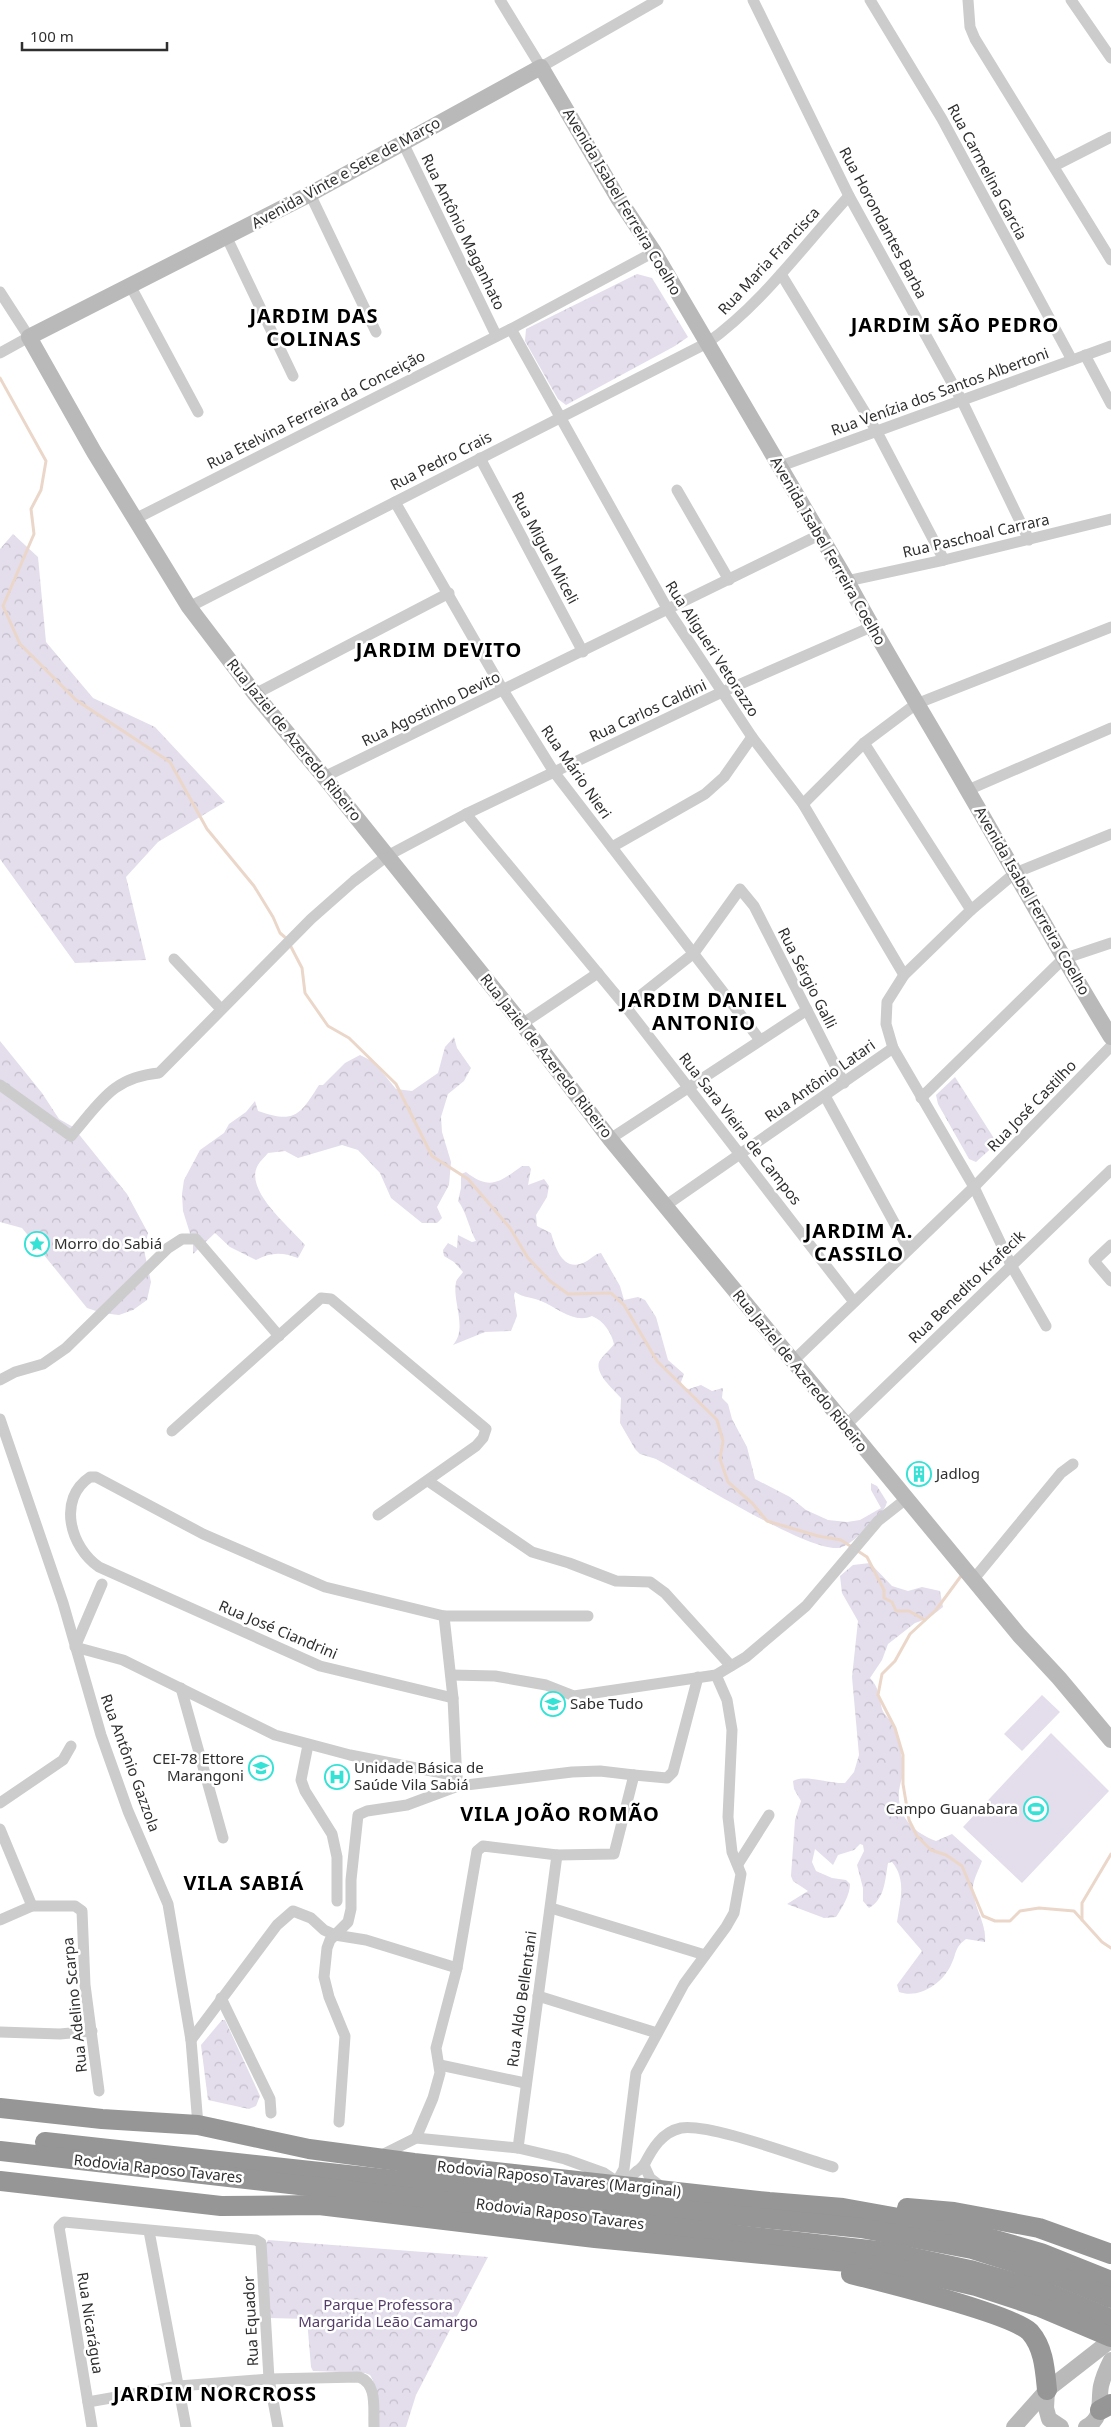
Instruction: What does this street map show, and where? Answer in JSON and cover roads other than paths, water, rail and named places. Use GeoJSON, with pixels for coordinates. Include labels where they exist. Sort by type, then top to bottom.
{"type":"FeatureCollection","features":[{"type":"Feature","properties":{"kind":"highway","name":"Rodovia Raposo Tavares (Marginal)"},"geometry":{"type":"LineString","coordinates":[[0,2108],[102,2119],[198,2125],[309,2148],[414,2163],[619,2180],[674,2192],[843,2208],[921,2222],[985,2237],[1041,2253],[1111,2281]]}},
{"type":"Feature","properties":{"kind":"highway","name":"Rodovia Raposo Tavares"},"geometry":{"type":"LineString","coordinates":[[0,2137],[523,2194],[861,2228],[972,2249],[1058,2276],[1111,2298]]}},
{"type":"Feature","properties":{"kind":"highway","name":"Rodovia Raposo Tavares"},"geometry":{"type":"LineString","coordinates":[[0,2151],[887,2252],[970,2270],[1041,2290],[1108,2329]]}},
{"type":"Feature","properties":{"kind":"highway"},"geometry":{"type":"LineString","coordinates":[[0,2181],[222,2206],[319,2206],[782,2257],[847,2262],[902,2270],[976,2286],[1108,2329]]}},
{"type":"Feature","properties":{"kind":"highway"},"geometry":{"type":"LineString","coordinates":[[843,2208],[860,2204],[954,2212],[1039,2228],[1111,2254]]}},
{"type":"Feature","properties":{"kind":"highway"},"geometry":{"type":"LineString","coordinates":[[782,2257],[888,2283],[984,2312],[1025,2327],[1038,2344],[1044,2362],[1047,2390]]}},
{"type":"Feature","properties":{"kind":"street"},"geometry":{"type":"LineString","coordinates":[[500,0],[541,67]]}},
{"type":"Feature","properties":{"kind":"street","name":"Avenida Vinte e Sete de Março"},"geometry":{"type":"LineString","coordinates":[[29,338],[310,194],[541,67],[658,0]]}},
{"type":"Feature","properties":{"kind":"street","name":"Rua Horondantes Barba"},"geometry":{"type":"LineString","coordinates":[[753,0],[849,196],[962,401],[1029,540]]}},
{"type":"Feature","properties":{"kind":"street","name":"Rua Carmelina Garcia"},"geometry":{"type":"LineString","coordinates":[[870,0],[942,119],[1072,360]]}},
{"type":"Feature","properties":{"kind":"street"},"geometry":{"type":"LineString","coordinates":[[968,0],[970,28],[976,39],[1111,260]]}},
{"type":"Feature","properties":{"kind":"street"},"geometry":{"type":"LineString","coordinates":[[1071,0],[1111,58]]}},
{"type":"Feature","properties":{"kind":"street","name":"Avenida Isabel Ferreira Coelho"},"geometry":{"type":"LineString","coordinates":[[541,67],[618,198],[654,252],[778,467],[847,581],[871,626],[968,790],[1063,958],[1111,1037]]}},
{"type":"Feature","properties":{"kind":"street"},"geometry":{"type":"LineString","coordinates":[[1054,166],[1111,137]]}},
{"type":"Feature","properties":{"kind":"street","name":"Rua Antônio Maganhato"},"geometry":{"type":"LineString","coordinates":[[403,143],[496,335]]}},
{"type":"Feature","properties":{"kind":"street"},"geometry":{"type":"LineString","coordinates":[[310,194],[376,332]]}},
{"type":"Feature","properties":{"kind":"street","name":"Rua Maria Francisca"},"geometry":{"type":"LineString","coordinates":[[707,343],[737,320],[781,274],[849,196]]}},
{"type":"Feature","properties":{"kind":"street"},"geometry":{"type":"LineString","coordinates":[[227,238],[294,376]]}},
{"type":"Feature","properties":{"kind":"street","name":"Rua Etelvina Ferreira da Conceição"},"geometry":{"type":"LineString","coordinates":[[135,519],[510,329],[654,252]]}},
{"type":"Feature","properties":{"kind":"street"},"geometry":{"type":"LineString","coordinates":[[781,274],[877,432],[944,560]]}},
{"type":"Feature","properties":{"kind":"street"},"geometry":{"type":"LineString","coordinates":[[131,287],[198,412]]}},
{"type":"Feature","properties":{"kind":"street"},"geometry":{"type":"LineString","coordinates":[[0,292],[29,338],[0,353]]}},
{"type":"Feature","properties":{"kind":"street","name":"Rua Aligueri Vetorazzo"},"geometry":{"type":"LineString","coordinates":[[510,329],[668,610],[752,737],[803,804],[904,975]]}},
{"type":"Feature","properties":{"kind":"street","name":"Rua Jaziel de Azeredo Ribeiro"},"geometry":{"type":"LineString","coordinates":[[29,338],[189,607],[255,694],[522,1024],[610,1139],[792,1362],[973,1580],[1111,1740]]}},
{"type":"Feature","properties":{"kind":"street","name":"Rua Pedro Crais"},"geometry":{"type":"LineString","coordinates":[[189,607],[707,343]]}},
{"type":"Feature","properties":{"kind":"street","name":"Rua Venízia dos Santos Albertoni"},"geometry":{"type":"LineString","coordinates":[[778,467],[1111,346]]}},
{"type":"Feature","properties":{"kind":"street"},"geometry":{"type":"LineString","coordinates":[[1085,356],[1111,404]]}},
{"type":"Feature","properties":{"kind":"street","name":"Rua Miguel Miceli"},"geometry":{"type":"LineString","coordinates":[[480,458],[583,652]]}},
{"type":"Feature","properties":{"kind":"street"},"geometry":{"type":"LineString","coordinates":[[677,490],[729,580]]}},
{"type":"Feature","properties":{"kind":"street","name":"Rua Mário Nieri"},"geometry":{"type":"LineString","coordinates":[[395,502],[503,690],[554,772],[760,1040]]}},
{"type":"Feature","properties":{"kind":"street","name":"Rua Paschoal Carrara"},"geometry":{"type":"LineString","coordinates":[[847,581],[944,560],[1111,519]]}},
{"type":"Feature","properties":{"kind":"street","name":"Rua Agostinho Devito"},"geometry":{"type":"LineString","coordinates":[[324,777],[819,535]]}},
{"type":"Feature","properties":{"kind":"street"},"geometry":{"type":"LineString","coordinates":[[255,694],[449,593]]}},
{"type":"Feature","properties":{"kind":"street","name":"Rua Carlos Caldini"},"geometry":{"type":"LineString","coordinates":[[0,1085],[71,1136],[116,1085],[139,1075],[159,1073],[330,901],[387,856],[466,814],[722,692],[871,626]]}},
{"type":"Feature","properties":{"kind":"street"},"geometry":{"type":"LineString","coordinates":[[803,804],[864,743],[916,704],[1111,627]]}},
{"type":"Feature","properties":{"kind":"street"},"geometry":{"type":"LineString","coordinates":[[968,790],[1111,728]]}},
{"type":"Feature","properties":{"kind":"street"},"geometry":{"type":"LineString","coordinates":[[612,847],[705,794],[724,777],[752,737]]}},
{"type":"Feature","properties":{"kind":"street"},"geometry":{"type":"LineString","coordinates":[[864,743],[971,910]]}},
{"type":"Feature","properties":{"kind":"street","name":"Rua Sara Vieira de Campos"},"geometry":{"type":"LineString","coordinates":[[466,814],[626,1007],[854,1302]]}},
{"type":"Feature","properties":{"kind":"street"},"geometry":{"type":"LineString","coordinates":[[1046,1326],[1011,1265],[974,1187],[893,1048],[886,1024],[886,1002],[904,975],[971,910],[1015,873],[1111,834]]}},
{"type":"Feature","properties":{"kind":"street","name":"Rua Sérgio Galli"},"geometry":{"type":"LineString","coordinates":[[694,953],[740,889],[754,906],[844,1083]]}},
{"type":"Feature","properties":{"kind":"street"},"geometry":{"type":"LineString","coordinates":[[921,1098],[1063,958],[1111,943]]}},
{"type":"Feature","properties":{"kind":"street"},"geometry":{"type":"LineString","coordinates":[[626,1007],[694,953]]}},
{"type":"Feature","properties":{"kind":"street"},"geometry":{"type":"LineString","coordinates":[[174,959],[221,1009]]}},
{"type":"Feature","properties":{"kind":"street"},"geometry":{"type":"LineString","coordinates":[[522,1024],[598,973]]}},
{"type":"Feature","properties":{"kind":"street"},"geometry":{"type":"LineString","coordinates":[[610,1139],[807,1010]]}},
{"type":"Feature","properties":{"kind":"street","name":"Rua José Castilho"},"geometry":{"type":"LineString","coordinates":[[792,1362],[908,1248],[974,1187],[1111,1046]]}},
{"type":"Feature","properties":{"kind":"street","name":"Rua Antônio Latari"},"geometry":{"type":"LineString","coordinates":[[665,1206],[893,1048]]}},
{"type":"Feature","properties":{"kind":"street"},"geometry":{"type":"LineString","coordinates":[[825,1096],[908,1248]]}},
{"type":"Feature","properties":{"kind":"street","name":"Rua Benedito Krafecik"},"geometry":{"type":"LineString","coordinates":[[845,1426],[1111,1170]]}},
{"type":"Feature","properties":{"kind":"street"},"geometry":{"type":"LineString","coordinates":[[0,1380],[15,1372],[43,1364],[66,1348],[168,1248],[182,1239],[196,1239],[279,1336]]}},
{"type":"Feature","properties":{"kind":"street"},"geometry":{"type":"LineString","coordinates":[[1111,1245],[1094,1261],[1111,1281]]}},
{"type":"Feature","properties":{"kind":"street"},"geometry":{"type":"LineString","coordinates":[[172,1431],[321,1298],[331,1299],[486,1429],[483,1438],[476,1446],[378,1515]]}},
{"type":"Feature","properties":{"kind":"street","name":"Rua Antônio Gazzola"},"geometry":{"type":"LineString","coordinates":[[0,1419],[63,1603],[91,1705],[117,1780],[168,1904],[191,2040],[198,2125]]}},
{"type":"Feature","properties":{"kind":"street"},"geometry":{"type":"LineString","coordinates":[[973,1580],[1061,1473],[1074,1464]]}},
{"type":"Feature","properties":{"kind":"street"},"geometry":{"type":"LineString","coordinates":[[102,1584],[99,1567],[78,1543],[69,1513],[81,1486],[90,1477],[96,1477],[203,1534],[325,1587],[444,1616],[588,1616]]}},
{"type":"Feature","properties":{"kind":"street"},"geometry":{"type":"LineString","coordinates":[[428,1481],[532,1552],[569,1563],[616,1581],[650,1582],[665,1593],[730,1666]]}},
{"type":"Feature","properties":{"kind":"street"},"geometry":{"type":"LineString","coordinates":[[451,1675],[495,1676],[546,1685],[574,1696],[614,1692],[716,1675],[746,1657],[806,1606],[878,1521],[906,1499]]}},
{"type":"Feature","properties":{"kind":"street","name":"Rua José Ciandrini"},"geometry":{"type":"LineString","coordinates":[[99,1567],[320,1666],[453,1698]]}},
{"type":"Feature","properties":{"kind":"street"},"geometry":{"type":"LineString","coordinates":[[113,1572],[102,1584],[75,1647],[123,1660],[275,1735],[308,1745],[457,1781],[600,1771],[667,1778],[674,1772],[698,1677]]}},
{"type":"Feature","properties":{"kind":"street"},"geometry":{"type":"LineString","coordinates":[[444,1616],[453,1698],[457,1781]]}},
{"type":"Feature","properties":{"kind":"street"},"geometry":{"type":"LineString","coordinates":[[619,2180],[636,2073],[684,1984],[734,1913],[741,1874],[732,1852],[728,1817],[732,1730],[727,1700],[716,1675]]}},
{"type":"Feature","properties":{"kind":"street"},"geometry":{"type":"LineString","coordinates":[[181,1688],[223,1838]]}},
{"type":"Feature","properties":{"kind":"street"},"geometry":{"type":"LineString","coordinates":[[308,1745],[301,1780],[305,1792],[332,1834],[337,1857],[337,1902]]}},
{"type":"Feature","properties":{"kind":"street"},"geometry":{"type":"LineString","coordinates":[[0,1803],[63,1760],[71,1746]]}},
{"type":"Feature","properties":{"kind":"street"},"geometry":{"type":"LineString","coordinates":[[416,2138],[433,2098],[440,2065],[436,2048],[457,1968],[477,1850],[480,1847],[557,1855],[611,1856],[616,1851],[634,1775]]}},
{"type":"Feature","properties":{"kind":"street"},"geometry":{"type":"LineString","coordinates":[[339,2122],[345,2036],[328,1997],[324,1976],[327,1948],[335,1935],[348,1922],[351,1909],[351,1880],[358,1815],[367,1811],[406,1805],[457,1781]]}},
{"type":"Feature","properties":{"kind":"street"},"geometry":{"type":"LineString","coordinates":[[738,1864],[769,1815]]}},
{"type":"Feature","properties":{"kind":"street"},"geometry":{"type":"LineString","coordinates":[[0,1829],[32,1906]]}},
{"type":"Feature","properties":{"kind":"street","name":"Rua Aldo Bellentani"},"geometry":{"type":"LineString","coordinates":[[518,2148],[525,2083],[557,1855]]}},
{"type":"Feature","properties":{"kind":"street","name":"Rua Adelino Scarpa"},"geometry":{"type":"LineString","coordinates":[[0,1920],[32,1906],[75,1906],[82,1911],[84,1976],[99,2091]]}},
{"type":"Feature","properties":{"kind":"street"},"geometry":{"type":"LineString","coordinates":[[551,1908],[705,1955]]}},
{"type":"Feature","properties":{"kind":"street"},"geometry":{"type":"LineString","coordinates":[[191,2040],[221,1998],[290,1911],[297,1911],[335,1935],[366,1940],[457,1968]]}},
{"type":"Feature","properties":{"kind":"street"},"geometry":{"type":"LineString","coordinates":[[538,1996],[657,2033]]}},
{"type":"Feature","properties":{"kind":"street"},"geometry":{"type":"LineString","coordinates":[[221,1998],[270,2099],[271,2114]]}},
{"type":"Feature","properties":{"kind":"street"},"geometry":{"type":"LineString","coordinates":[[0,2032],[60,2034],[92,2031]]}},
{"type":"Feature","properties":{"kind":"street"},"geometry":{"type":"LineString","coordinates":[[440,2065],[525,2083]]}},
{"type":"Feature","properties":{"kind":"street"},"geometry":{"type":"LineString","coordinates":[[619,2180],[641,2168],[654,2147],[665,2136],[681,2128],[703,2129],[723,2134],[833,2168]]}},
{"type":"Feature","properties":{"kind":"street"},"geometry":{"type":"LineString","coordinates":[[379,2157],[416,2138],[518,2148],[565,2159],[619,2180]]}},
{"type":"Feature","properties":{"kind":"street"},"geometry":{"type":"LineString","coordinates":[[641,2168],[655,2183],[674,2192]]}},
{"type":"Feature","properties":{"kind":"street","name":"Rua Nicarágua"},"geometry":{"type":"LineString","coordinates":[[92,2427],[59,2227],[64,2222],[149,2231]]}},
{"type":"Feature","properties":{"kind":"street"},"geometry":{"type":"LineString","coordinates":[[149,2231],[186,2427]]}},
{"type":"Feature","properties":{"kind":"street","name":"Rua Equador"},"geometry":{"type":"LineString","coordinates":[[149,2231],[256,2240],[261,2244],[269,2379],[278,2427]]}},
{"type":"Feature","properties":{"kind":"street"},"geometry":{"type":"LineString","coordinates":[[1014,2427],[1047,2390],[1108,2329]]}},
{"type":"Feature","properties":{"kind":"street"},"geometry":{"type":"LineString","coordinates":[[1086,2427],[1106,2407],[1101,2387],[1111,2360]]}},
{"type":"Feature","properties":{"kind":"street"},"geometry":{"type":"LineString","coordinates":[[88,2402],[179,2386],[269,2379],[359,2377],[367,2380],[372,2386],[374,2427]]}},
{"type":"Feature","properties":{"kind":"street"},"geometry":{"type":"LineString","coordinates":[[1047,2390],[1046,2408],[1049,2419],[1061,2427]]}},
{"type":"Feature","properties":{"kind":"waterway"},"geometry":{"type":"LineString","coordinates":[[0,378],[46,461],[41,490],[31,509],[34,534],[3,606],[20,644],[76,700],[170,762],[207,829],[254,886],[273,917],[280,933],[287,939]]}},
{"type":"Feature","properties":{"kind":"waterway"},"geometry":{"type":"LineString","coordinates":[[290,945],[302,968],[305,993],[328,1026],[349,1038],[396,1084],[432,1156],[468,1179],[510,1228],[528,1258],[550,1281],[568,1294],[611,1293],[624,1305],[657,1361],[717,1420],[723,1441],[720,1459],[728,1482],[752,1503],[767,1521],[818,1536],[841,1540],[867,1557],[884,1590],[884,1598],[892,1602],[896,1611],[909,1611],[925,1620]]}},
{"type":"Feature","properties":{"kind":"waterway"},"geometry":{"type":"LineString","coordinates":[[961,1576],[936,1610],[910,1634],[895,1661],[882,1674],[878,1695],[895,1728],[903,1755],[903,1784],[909,1820],[917,1836],[931,1850],[946,1855],[962,1866],[983,1916],[995,1921],[1010,1921],[1020,1911],[1039,1908],[1074,1911],[1102,1942],[1111,1948]]}},
{"type":"Feature","properties":{"kind":"waterway"},"geometry":{"type":"LineString","coordinates":[[1082,1920],[1082,1903],[1111,1854]]}},
{"type":"Feature","properties":{"kind":"place","name":"Morro do Sabiá"},"geometry":{"type":"Point","coordinates":[37,1244]}},
{"type":"Feature","properties":{"kind":"place","name":"Jadlog"},"geometry":{"type":"Point","coordinates":[919,1474]}},
{"type":"Feature","properties":{"kind":"place","name":"Sabe Tudo"},"geometry":{"type":"Point","coordinates":[553,1704]}},
{"type":"Feature","properties":{"kind":"place","name":"CEI-78 Ettore Marangoni"},"geometry":{"type":"Point","coordinates":[261,1768]}},
{"type":"Feature","properties":{"kind":"place","name":"Unidade Básica de Saúde Vila Sabiá"},"geometry":{"type":"Point","coordinates":[337,1777]}},
{"type":"Feature","properties":{"kind":"place","name":"Campo Guanabara"},"geometry":{"type":"Point","coordinates":[1036,1809]}},
{"type":"Feature","properties":{"kind":"district","name":"JARDIM SÃO PEDRO"},"geometry":{"type":"Point","coordinates":[955,325]}},
{"type":"Feature","properties":{"kind":"district","name":"JARDIM DAS COLINAS"},"geometry":{"type":"Point","coordinates":[314,328]}},
{"type":"Feature","properties":{"kind":"district","name":"JARDIM DEVITO"},"geometry":{"type":"Point","coordinates":[439,650]}},
{"type":"Feature","properties":{"kind":"district","name":"JARDIM DANIEL ANTONIO"},"geometry":{"type":"Point","coordinates":[704,1012]}},
{"type":"Feature","properties":{"kind":"district","name":"JARDIM A. CASSILO"},"geometry":{"type":"Point","coordinates":[859,1242]}},
{"type":"Feature","properties":{"kind":"district","name":"VILA JOÃO ROMÃO"},"geometry":{"type":"Point","coordinates":[560,1814]}},
{"type":"Feature","properties":{"kind":"district","name":"VILA SABIÁ"},"geometry":{"type":"Point","coordinates":[244,1883]}},
{"type":"Feature","properties":{"kind":"district","name":"JARDIM NORCROSS"},"geometry":{"type":"Point","coordinates":[215,2394]}},
{"type":"Feature","properties":{"kind":"park label","name":"Parque Professora Margarida Leão Camargo"},"geometry":{"type":"Point","coordinates":[388,2314]}}]}
